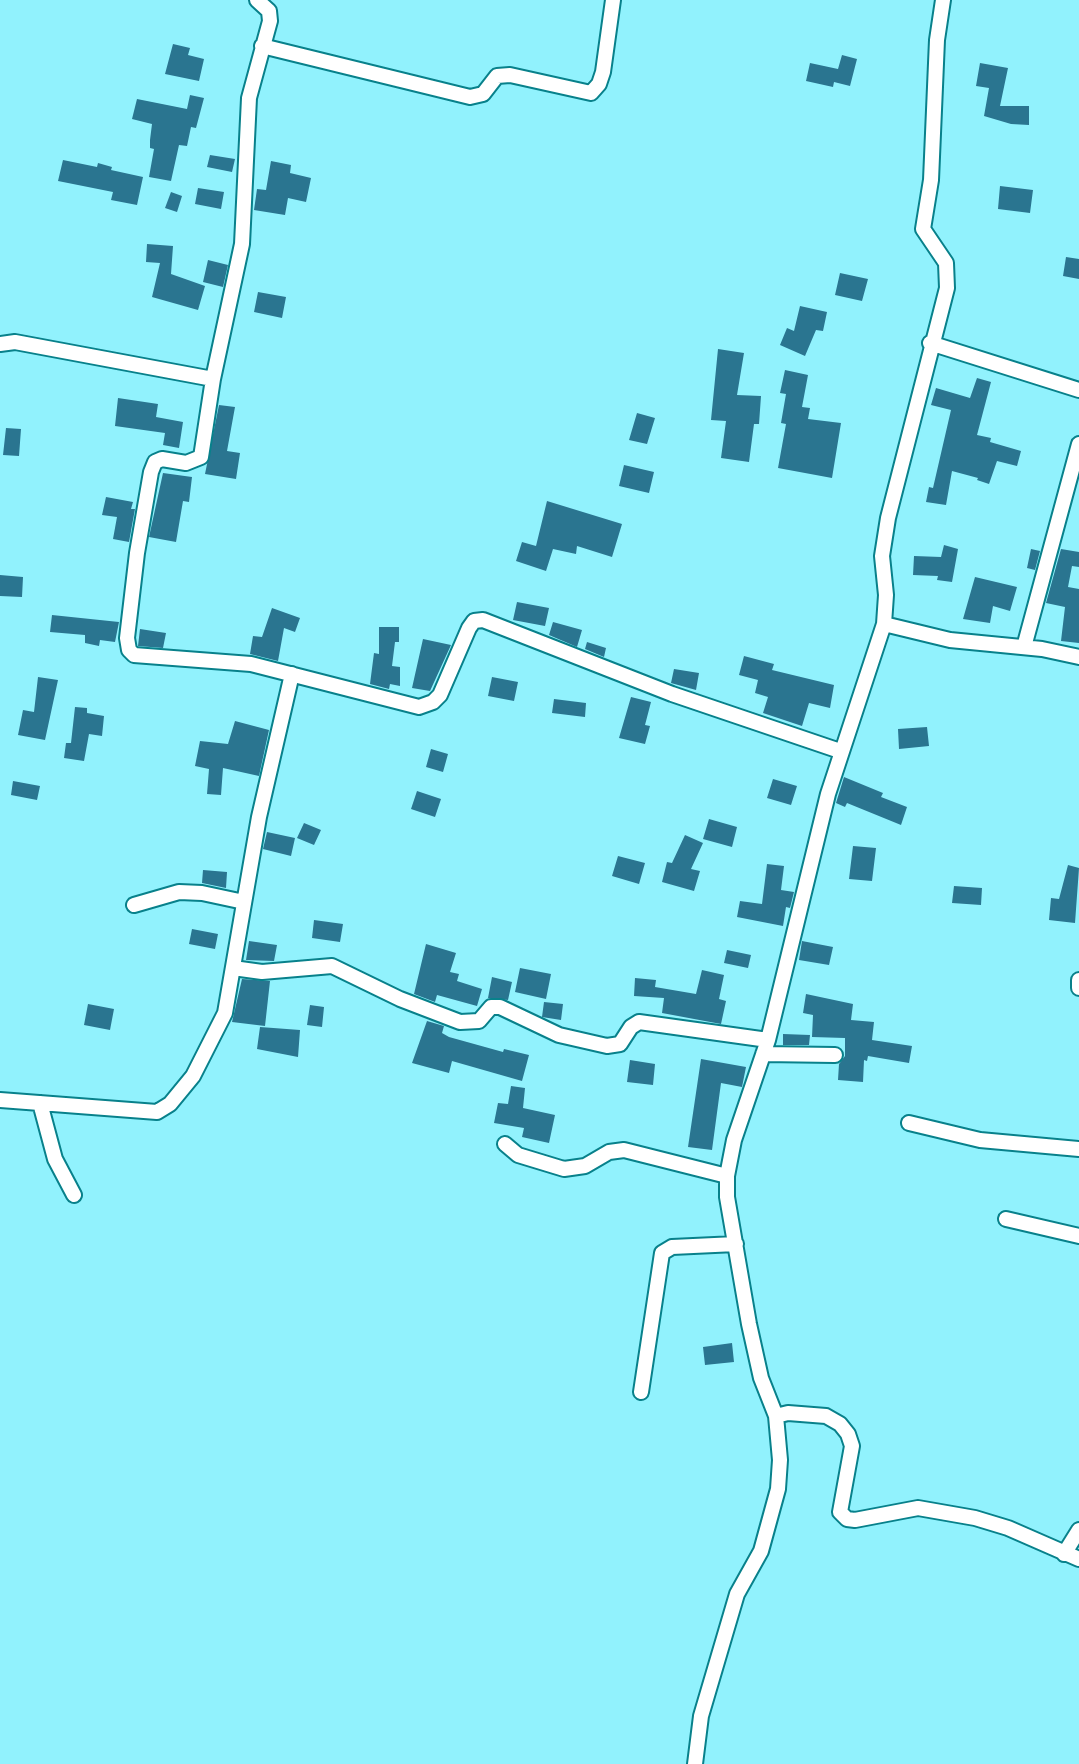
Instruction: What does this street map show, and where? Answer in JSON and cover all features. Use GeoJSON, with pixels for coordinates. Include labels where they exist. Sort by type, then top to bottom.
{"type":"FeatureCollection","features":[{"type":"Feature","properties":{"kind":"street"},"geometry":{"type":"LineString","coordinates":[[257,0],[269,11],[270,21],[249,98],[242,244],[213,379],[201,457],[186,463],[162,459],[155,462],[151,472],[127,646],[134,655],[251,664],[419,707],[428,705],[440,695],[469,628],[474,621],[482,620],[660,690],[840,751]]}},
{"type":"Feature","properties":{"kind":"street"},"geometry":{"type":"LineString","coordinates":[[262,46],[470,97],[486,91],[497,76],[510,75],[591,93],[599,84],[603,72],[613,0]]}},
{"type":"Feature","properties":{"kind":"street"},"geometry":{"type":"LineString","coordinates":[[695,1764],[701,1716],[737,1594],[761,1551],[770,1523],[780,1460],[776,1416],[761,1378],[736,1244],[727,1176],[734,1140],[765,1047],[840,751],[884,624],[886,595],[882,556],[930,343],[948,276],[946,263],[923,229],[932,169],[937,40],[943,0]]}},
{"type":"Feature","properties":{"kind":"street"},"geometry":{"type":"LineString","coordinates":[[0,344],[15,342],[213,379]]}},
{"type":"Feature","properties":{"kind":"street"},"geometry":{"type":"LineString","coordinates":[[930,343],[1079,390]]}},
{"type":"Feature","properties":{"kind":"street"},"geometry":{"type":"LineString","coordinates":[[1024,647],[1079,444]]}},
{"type":"Feature","properties":{"kind":"street"},"geometry":{"type":"LineString","coordinates":[[884,624],[950,640],[998,647],[1024,647],[1079,657]]}},
{"type":"Feature","properties":{"kind":"street"},"geometry":{"type":"LineString","coordinates":[[0,1100],[158,1112],[170,1104],[212,1044],[225,1013],[259,817],[292,674]]}},
{"type":"Feature","properties":{"kind":"street"},"geometry":{"type":"LineString","coordinates":[[134,905],[179,892],[202,893],[244,902]]}},
{"type":"Feature","properties":{"kind":"street"},"geometry":{"type":"LineString","coordinates":[[233,968],[262,972],[332,966],[400,999],[460,1022],[479,1021],[491,1007],[500,1007],[559,1035],[607,1046],[620,1044],[631,1027],[639,1023],[765,1047],[835,1055]]}},
{"type":"Feature","properties":{"kind":"street"},"geometry":{"type":"LineString","coordinates":[[1079,980],[1079,988]]}},
{"type":"Feature","properties":{"kind":"street"},"geometry":{"type":"LineString","coordinates":[[40,1103],[55,1158],[74,1195]]}},
{"type":"Feature","properties":{"kind":"street"},"geometry":{"type":"LineString","coordinates":[[909,1123],[980,1140],[1079,1149]]}},
{"type":"Feature","properties":{"kind":"street"},"geometry":{"type":"LineString","coordinates":[[505,1144],[518,1155],[564,1168],[585,1166],[610,1152],[624,1150],[727,1176]]}},
{"type":"Feature","properties":{"kind":"street"},"geometry":{"type":"LineString","coordinates":[[1006,1219],[1079,1236]]}},
{"type":"Feature","properties":{"kind":"street"},"geometry":{"type":"LineString","coordinates":[[641,1392],[662,1253],[672,1247],[736,1244]]}},
{"type":"Feature","properties":{"kind":"street"},"geometry":{"type":"LineString","coordinates":[[776,1416],[788,1413],[826,1416],[840,1424],[848,1434],[852,1446],[840,1512],[847,1519],[855,1520],[918,1508],[975,1518],[1008,1528],[1079,1559]]}},
{"type":"Feature","properties":{"kind":"street"},"geometry":{"type":"LineString","coordinates":[[1064,1554],[1079,1530]]}},
{"type":"Feature","properties":{"kind":"building"},"geometry":{"type":"Polygon","coordinates":[[[173,44],[190,48],[188,55],[204,59],[199,81],[165,74],[173,44]]]}},
{"type":"Feature","properties":{"kind":"building"},"geometry":{"type":"Polygon","coordinates":[[[842,55],[857,59],[850,86],[834,82],[833,87],[806,81],[810,63],[838,69],[842,55]]]}},
{"type":"Feature","properties":{"kind":"building"},"geometry":{"type":"Polygon","coordinates":[[[980,63],[1008,68],[1000,106],[1029,106],[1029,125],[1011,124],[984,116],[989,88],[976,86],[980,63]]]}},
{"type":"Feature","properties":{"kind":"building"},"geometry":{"type":"Polygon","coordinates":[[[190,95],[204,98],[196,128],[191,127],[187,146],[179,145],[171,181],[149,177],[154,149],[150,148],[152,124],[132,119],[137,99],[187,109],[190,95]]]}},
{"type":"Feature","properties":{"kind":"building"},"geometry":{"type":"Polygon","coordinates":[[[210,155],[235,159],[232,172],[207,167],[210,155]]]}},
{"type":"Feature","properties":{"kind":"building"},"geometry":{"type":"Polygon","coordinates":[[[63,160],[97,167],[98,163],[112,167],[111,170],[143,177],[137,205],[111,200],[113,192],[58,181],[63,160]]]}},
{"type":"Feature","properties":{"kind":"building"},"geometry":{"type":"Polygon","coordinates":[[[271,161],[291,165],[290,173],[311,178],[306,202],[288,198],[285,215],[254,210],[257,189],[266,190],[271,161]]]}},
{"type":"Feature","properties":{"kind":"building"},"geometry":{"type":"Polygon","coordinates":[[[1000,186],[1033,190],[1030,213],[998,209],[1000,186]]]}},
{"type":"Feature","properties":{"kind":"building"},"geometry":{"type":"Polygon","coordinates":[[[198,188],[224,192],[221,209],[195,204],[198,188]]]}},
{"type":"Feature","properties":{"kind":"building"},"geometry":{"type":"Polygon","coordinates":[[[171,192],[182,196],[177,212],[165,208],[171,192]]]}},
{"type":"Feature","properties":{"kind":"building"},"geometry":{"type":"Polygon","coordinates":[[[147,244],[173,246],[171,274],[205,286],[198,310],[152,297],[160,263],[146,262],[147,244]]]}},
{"type":"Feature","properties":{"kind":"building"},"geometry":{"type":"Polygon","coordinates":[[[1066,257],[1079,259],[1079,279],[1063,276],[1066,257]]]}},
{"type":"Feature","properties":{"kind":"building"},"geometry":{"type":"Polygon","coordinates":[[[208,260],[228,265],[223,287],[203,282],[208,260]]]}},
{"type":"Feature","properties":{"kind":"building"},"geometry":{"type":"Polygon","coordinates":[[[840,273],[868,279],[862,301],[835,295],[840,273]]]}},
{"type":"Feature","properties":{"kind":"building"},"geometry":{"type":"Polygon","coordinates":[[[258,292],[286,297],[282,318],[254,312],[258,292]]]}},
{"type":"Feature","properties":{"kind":"building"},"geometry":{"type":"Polygon","coordinates":[[[800,306],[827,312],[823,331],[816,330],[805,356],[780,345],[787,328],[794,331],[800,306]]]}},
{"type":"Feature","properties":{"kind":"building"},"geometry":{"type":"Polygon","coordinates":[[[718,349],[744,353],[737,395],[761,396],[759,424],[754,424],[749,462],[721,458],[726,421],[711,420],[718,349]]]}},
{"type":"Feature","properties":{"kind":"building"},"geometry":{"type":"Polygon","coordinates":[[[785,370],[808,375],[802,407],[810,408],[808,419],[841,423],[832,478],[778,468],[786,424],[781,423],[786,394],[780,393],[785,370]]]}},
{"type":"Feature","properties":{"kind":"building"},"geometry":{"type":"Polygon","coordinates":[[[977,378],[991,382],[977,435],[991,438],[990,442],[1021,451],[1017,466],[997,461],[989,484],[952,471],[946,505],[926,502],[929,487],[933,488],[951,410],[931,405],[936,388],[970,398],[977,378]]]}},
{"type":"Feature","properties":{"kind":"building"},"geometry":{"type":"Polygon","coordinates":[[[118,398],[158,404],[156,417],[183,422],[179,448],[163,445],[165,433],[115,426],[118,398]]]}},
{"type":"Feature","properties":{"kind":"building"},"geometry":{"type":"Polygon","coordinates":[[[219,405],[235,407],[227,451],[240,453],[236,479],[205,474],[219,405]]]}},
{"type":"Feature","properties":{"kind":"building"},"geometry":{"type":"Polygon","coordinates":[[[637,413],[655,418],[647,444],[629,440],[637,413]]]}},
{"type":"Feature","properties":{"kind":"building"},"geometry":{"type":"Polygon","coordinates":[[[6,428],[21,429],[19,456],[3,455],[6,428]]]}},
{"type":"Feature","properties":{"kind":"building"},"geometry":{"type":"Polygon","coordinates":[[[624,465],[654,472],[649,493],[619,486],[624,465]]]}},
{"type":"Feature","properties":{"kind":"building"},"geometry":{"type":"Polygon","coordinates":[[[163,473],[192,477],[189,502],[183,501],[176,542],[149,537],[163,473]]]}},
{"type":"Feature","properties":{"kind":"building"},"geometry":{"type":"Polygon","coordinates":[[[106,497],[133,502],[131,509],[135,509],[129,542],[113,539],[117,517],[102,515],[106,497]]]}},
{"type":"Feature","properties":{"kind":"building"},"geometry":{"type":"Polygon","coordinates":[[[547,501],[622,524],[612,557],[577,546],[576,554],[553,549],[546,571],[516,561],[522,542],[536,546],[547,501]]]}},
{"type":"Feature","properties":{"kind":"building"},"geometry":{"type":"Polygon","coordinates":[[[944,545],[958,549],[952,582],[937,580],[938,576],[913,575],[914,556],[941,557],[944,545]]]}},
{"type":"Feature","properties":{"kind":"building"},"geometry":{"type":"Polygon","coordinates":[[[1031,549],[1040,551],[1035,570],[1027,568],[1031,549]]]}},
{"type":"Feature","properties":{"kind":"building"},"geometry":{"type":"Polygon","coordinates":[[[1061,549],[1079,552],[1079,567],[1072,566],[1068,587],[1079,589],[1079,643],[1061,641],[1065,607],[1046,603],[1061,549]]]}},
{"type":"Feature","properties":{"kind":"building"},"geometry":{"type":"Polygon","coordinates":[[[0,575],[23,577],[22,597],[0,596],[0,575]]]}},
{"type":"Feature","properties":{"kind":"building"},"geometry":{"type":"Polygon","coordinates":[[[975,577],[1017,587],[1010,611],[993,606],[990,623],[963,619],[975,577]]]}},
{"type":"Feature","properties":{"kind":"building"},"geometry":{"type":"Polygon","coordinates":[[[517,602],[549,608],[545,626],[513,620],[517,602]]]}},
{"type":"Feature","properties":{"kind":"building"},"geometry":{"type":"Polygon","coordinates":[[[272,608],[300,618],[295,632],[284,628],[278,661],[250,654],[253,636],[262,637],[272,608]]]}},
{"type":"Feature","properties":{"kind":"building"},"geometry":{"type":"Polygon","coordinates":[[[52,615],[119,622],[115,642],[100,640],[99,646],[85,643],[85,635],[50,632],[52,615]]]}},
{"type":"Feature","properties":{"kind":"building"},"geometry":{"type":"Polygon","coordinates":[[[553,622],[582,630],[577,647],[549,635],[553,622]]]}},
{"type":"Feature","properties":{"kind":"building"},"geometry":{"type":"Polygon","coordinates":[[[379,627],[399,627],[399,642],[395,642],[392,666],[400,667],[400,686],[390,684],[389,689],[370,684],[374,653],[379,654],[379,627]]]}},
{"type":"Feature","properties":{"kind":"building"},"geometry":{"type":"Polygon","coordinates":[[[140,629],[166,633],[163,648],[138,646],[140,629]]]}},
{"type":"Feature","properties":{"kind":"building"},"geometry":{"type":"Polygon","coordinates":[[[423,639],[451,645],[430,691],[412,688],[423,639]]]}},
{"type":"Feature","properties":{"kind":"building"},"geometry":{"type":"Polygon","coordinates":[[[587,642],[606,648],[604,657],[585,649],[587,642]]]}},
{"type":"Feature","properties":{"kind":"building"},"geometry":{"type":"Polygon","coordinates":[[[744,656],[774,664],[772,670],[834,685],[830,708],[809,703],[802,726],[763,713],[768,697],[755,693],[758,680],[739,675],[744,656]]]}},
{"type":"Feature","properties":{"kind":"building"},"geometry":{"type":"Polygon","coordinates":[[[674,669],[699,673],[696,690],[671,683],[674,669]]]}},
{"type":"Feature","properties":{"kind":"building"},"geometry":{"type":"Polygon","coordinates":[[[38,677],[58,680],[45,740],[18,735],[23,710],[34,712],[38,677]]]}},
{"type":"Feature","properties":{"kind":"building"},"geometry":{"type":"Polygon","coordinates":[[[492,677],[518,682],[514,701],[488,696],[492,677]]]}},
{"type":"Feature","properties":{"kind":"building"},"geometry":{"type":"Polygon","coordinates":[[[631,697],[651,702],[645,725],[650,726],[645,744],[619,738],[631,697]]]}},
{"type":"Feature","properties":{"kind":"building"},"geometry":{"type":"Polygon","coordinates":[[[554,699],[586,703],[585,717],[552,713],[554,699]]]}},
{"type":"Feature","properties":{"kind":"building"},"geometry":{"type":"Polygon","coordinates":[[[75,707],[87,708],[87,713],[104,716],[102,736],[89,734],[84,761],[64,758],[66,743],[71,743],[75,707]]]}},
{"type":"Feature","properties":{"kind":"building"},"geometry":{"type":"Polygon","coordinates":[[[235,721],[269,730],[259,776],[223,768],[221,795],[207,794],[209,769],[195,766],[200,741],[228,744],[235,721]]]}},
{"type":"Feature","properties":{"kind":"building"},"geometry":{"type":"Polygon","coordinates":[[[927,727],[929,746],[899,749],[898,729],[927,727]]]}},
{"type":"Feature","properties":{"kind":"building"},"geometry":{"type":"Polygon","coordinates":[[[431,749],[448,754],[443,772],[426,767],[431,749]]]}},
{"type":"Feature","properties":{"kind":"building"},"geometry":{"type":"Polygon","coordinates":[[[844,777],[883,793],[881,797],[907,807],[901,825],[847,803],[845,807],[836,803],[844,777]]]}},
{"type":"Feature","properties":{"kind":"building"},"geometry":{"type":"Polygon","coordinates":[[[773,779],[797,786],[791,805],[767,798],[773,779]]]}},
{"type":"Feature","properties":{"kind":"building"},"geometry":{"type":"Polygon","coordinates":[[[13,781],[40,786],[37,800],[11,795],[13,781]]]}},
{"type":"Feature","properties":{"kind":"building"},"geometry":{"type":"Polygon","coordinates":[[[417,791],[441,799],[435,817],[411,809],[417,791]]]}},
{"type":"Feature","properties":{"kind":"building"},"geometry":{"type":"Polygon","coordinates":[[[709,819],[737,827],[732,847],[703,839],[709,819]]]}},
{"type":"Feature","properties":{"kind":"building"},"geometry":{"type":"Polygon","coordinates":[[[304,823],[321,830],[314,845],[297,838],[304,823]]]}},
{"type":"Feature","properties":{"kind":"building"},"geometry":{"type":"Polygon","coordinates":[[[267,832],[295,838],[291,856],[263,849],[267,832]]]}},
{"type":"Feature","properties":{"kind":"building"},"geometry":{"type":"Polygon","coordinates":[[[685,835],[703,843],[691,869],[700,871],[694,891],[662,882],[667,862],[672,863],[685,835]]]}},
{"type":"Feature","properties":{"kind":"building"},"geometry":{"type":"Polygon","coordinates":[[[853,846],[876,848],[872,881],[849,879],[853,846]]]}},
{"type":"Feature","properties":{"kind":"building"},"geometry":{"type":"Polygon","coordinates":[[[618,856],[645,863],[639,884],[612,876],[618,856]]]}},
{"type":"Feature","properties":{"kind":"building"},"geometry":{"type":"Polygon","coordinates":[[[767,864],[784,866],[781,890],[794,892],[790,908],[786,907],[783,926],[737,917],[740,901],[762,904],[767,864]]]}},
{"type":"Feature","properties":{"kind":"building"},"geometry":{"type":"Polygon","coordinates":[[[1068,865],[1079,868],[1075,923],[1049,920],[1051,898],[1059,899],[1068,865]]]}},
{"type":"Feature","properties":{"kind":"building"},"geometry":{"type":"Polygon","coordinates":[[[203,870],[227,872],[226,888],[202,883],[203,870]]]}},
{"type":"Feature","properties":{"kind":"building"},"geometry":{"type":"Polygon","coordinates":[[[954,886],[982,888],[981,905],[952,903],[954,886]]]}},
{"type":"Feature","properties":{"kind":"building"},"geometry":{"type":"Polygon","coordinates":[[[314,920],[343,924],[340,942],[312,938],[314,920]]]}},
{"type":"Feature","properties":{"kind":"building"},"geometry":{"type":"Polygon","coordinates":[[[192,929],[218,934],[215,949],[189,944],[192,929]]]}},
{"type":"Feature","properties":{"kind":"building"},"geometry":{"type":"Polygon","coordinates":[[[249,941],[277,945],[274,961],[246,960],[249,941]]]}},
{"type":"Feature","properties":{"kind":"building"},"geometry":{"type":"Polygon","coordinates":[[[802,941],[833,947],[829,965],[799,960],[802,941]]]}},
{"type":"Feature","properties":{"kind":"building"},"geometry":{"type":"Polygon","coordinates":[[[426,944],[456,953],[450,972],[459,974],[457,981],[482,989],[477,1006],[437,995],[435,1002],[414,994],[426,944]]]}},
{"type":"Feature","properties":{"kind":"building"},"geometry":{"type":"Polygon","coordinates":[[[727,950],[751,955],[748,968],[724,963],[727,950]]]}},
{"type":"Feature","properties":{"kind":"building"},"geometry":{"type":"Polygon","coordinates":[[[520,968],[551,974],[546,999],[515,992],[520,968]]]}},
{"type":"Feature","properties":{"kind":"building"},"geometry":{"type":"Polygon","coordinates":[[[702,970],[724,975],[719,999],[726,1001],[721,1024],[662,1013],[664,998],[634,996],[635,978],[656,980],[655,987],[696,994],[702,970]]]}},
{"type":"Feature","properties":{"kind":"building"},"geometry":{"type":"Polygon","coordinates":[[[492,977],[512,982],[508,1000],[488,998],[492,977]]]}},
{"type":"Feature","properties":{"kind":"building"},"geometry":{"type":"Polygon","coordinates":[[[242,979],[270,981],[265,1026],[232,1022],[242,979]]]}},
{"type":"Feature","properties":{"kind":"building"},"geometry":{"type":"Polygon","coordinates":[[[806,994],[853,1004],[851,1020],[874,1022],[872,1040],[912,1046],[909,1063],[868,1056],[867,1061],[864,1060],[863,1082],[838,1080],[839,1064],[845,1056],[845,1038],[812,1037],[813,1015],[803,1013],[806,994]]]}},
{"type":"Feature","properties":{"kind":"building"},"geometry":{"type":"Polygon","coordinates":[[[544,1002],[563,1004],[561,1020],[542,1017],[544,1002]]]}},
{"type":"Feature","properties":{"kind":"building"},"geometry":{"type":"Polygon","coordinates":[[[88,1004],[114,1009],[110,1030],[84,1025],[88,1004]]]}},
{"type":"Feature","properties":{"kind":"building"},"geometry":{"type":"Polygon","coordinates":[[[310,1005],[324,1007],[322,1027],[307,1025],[310,1005]]]}},
{"type":"Feature","properties":{"kind":"building"},"geometry":{"type":"Polygon","coordinates":[[[427,1021],[444,1026],[442,1033],[449,1037],[503,1052],[504,1049],[529,1055],[522,1081],[452,1061],[449,1073],[412,1063],[427,1021]]]}},
{"type":"Feature","properties":{"kind":"building"},"geometry":{"type":"Polygon","coordinates":[[[260,1027],[300,1030],[298,1057],[257,1049],[260,1027]]]}},
{"type":"Feature","properties":{"kind":"building"},"geometry":{"type":"Polygon","coordinates":[[[783,1034],[810,1035],[809,1045],[783,1045],[783,1034]]]}},
{"type":"Feature","properties":{"kind":"building"},"geometry":{"type":"Polygon","coordinates":[[[701,1059],[746,1067],[742,1087],[721,1083],[712,1150],[688,1147],[701,1059]]]}},
{"type":"Feature","properties":{"kind":"building"},"geometry":{"type":"Polygon","coordinates":[[[630,1060],[655,1064],[653,1085],[627,1082],[630,1060]]]}},
{"type":"Feature","properties":{"kind":"building"},"geometry":{"type":"Polygon","coordinates":[[[511,1086],[525,1088],[523,1108],[555,1115],[549,1143],[522,1137],[524,1128],[494,1123],[498,1103],[508,1104],[511,1086]]]}},
{"type":"Feature","properties":{"kind":"building"},"geometry":{"type":"Polygon","coordinates":[[[732,1343],[734,1362],[705,1365],[703,1347],[732,1343]]]}}]}
